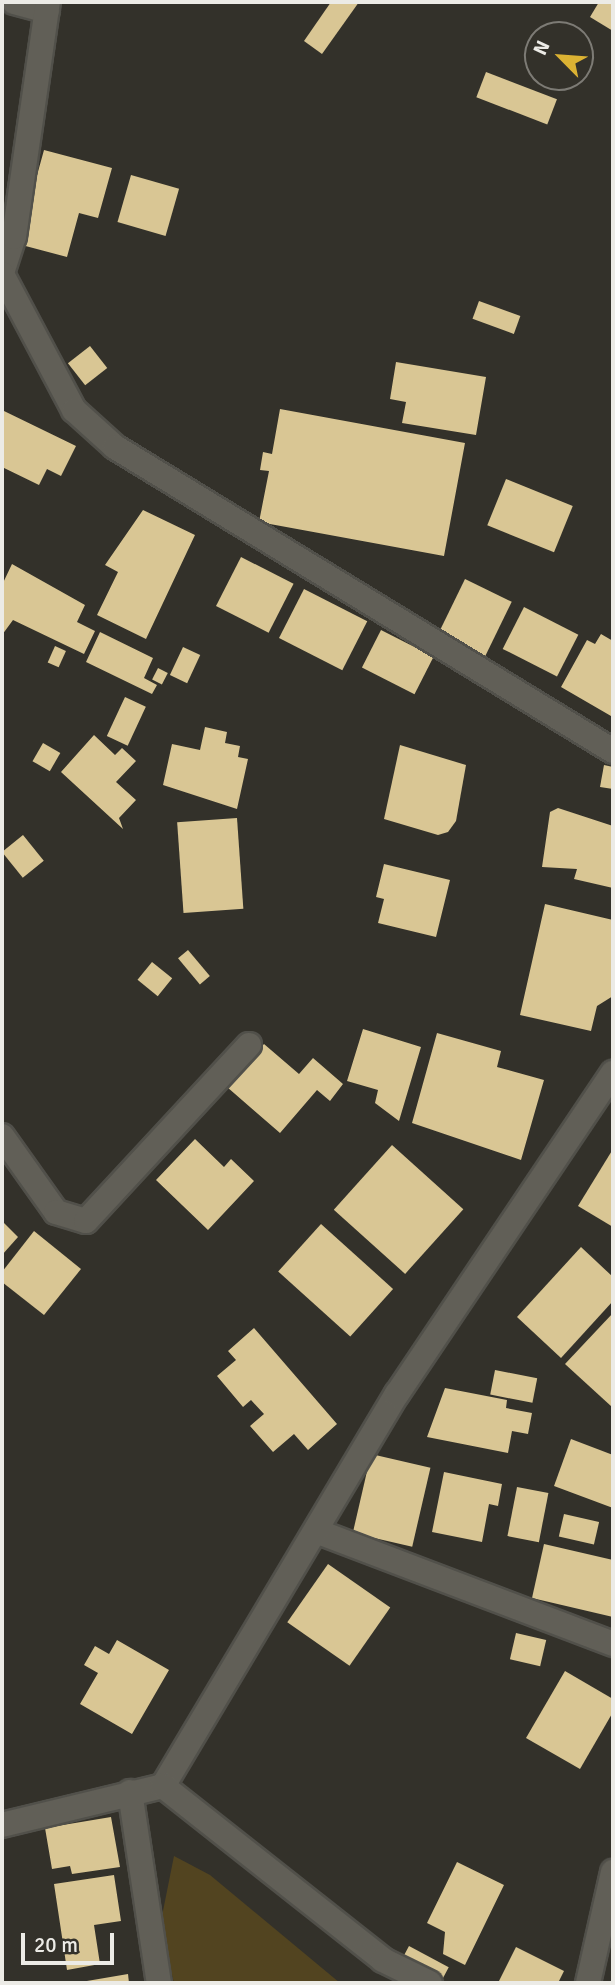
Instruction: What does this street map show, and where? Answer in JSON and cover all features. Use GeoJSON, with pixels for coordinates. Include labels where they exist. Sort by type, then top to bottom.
{"type":"FeatureCollection","features":[{"type":"Feature","properties":{"kind":"street"},"geometry":{"type":"LineString","coordinates":[[14,2],[48,6],[2,274],[74,410],[115,447],[613,751]]}},
{"type":"Feature","properties":{"kind":"street"},"geometry":{"type":"LineString","coordinates":[[2,1136],[56,1212],[86,1222],[248,1045]]}},
{"type":"Feature","properties":{"kind":"street"},"geometry":{"type":"LineString","coordinates":[[2,1825],[163,1786],[397,1394],[613,1073]]}},
{"type":"Feature","properties":{"kind":"street"},"geometry":{"type":"LineString","coordinates":[[316,1531],[613,1644]]}},
{"type":"Feature","properties":{"kind":"street"},"geometry":{"type":"LineString","coordinates":[[163,1786],[375,1954],[430,1983]]}},
{"type":"Feature","properties":{"kind":"street"},"geometry":{"type":"LineString","coordinates":[[131,1792],[159,1983]]}},
{"type":"Feature","properties":{"kind":"street"},"geometry":{"type":"LineString","coordinates":[[588,1983],[612,1881]]}},
{"type":"Feature","properties":{"kind":"shaded area"},"geometry":{"type":"Polygon","coordinates":[[[174,1856],[210,1875],[340,1983],[174,1983],[160,1926],[174,1856]]]}},
{"type":"Feature","properties":{"kind":"building"},"geometry":{"type":"Polygon","coordinates":[[[331,2],[359,2],[322,54],[304,41],[331,2]]]}},
{"type":"Feature","properties":{"kind":"building"},"geometry":{"type":"Polygon","coordinates":[[[599,2],[613,2],[613,31],[590,17],[599,2]]]}},
{"type":"Feature","properties":{"kind":"building"},"geometry":{"type":"Polygon","coordinates":[[[486,72],[524,87],[524,91],[535,91],[557,99],[547,124],[476,97],[486,72]]]}},
{"type":"Feature","properties":{"kind":"building"},"geometry":{"type":"Polygon","coordinates":[[[44,150],[112,168],[98,218],[79,213],[67,257],[18,244],[44,150]]]}},
{"type":"Feature","properties":{"kind":"building"},"geometry":{"type":"Polygon","coordinates":[[[131,175],[179,189],[166,236],[117,222],[131,175]]]}},
{"type":"Feature","properties":{"kind":"building"},"geometry":{"type":"Polygon","coordinates":[[[479,301],[520,316],[514,334],[473,319],[479,301]]]}},
{"type":"Feature","properties":{"kind":"building"},"geometry":{"type":"Polygon","coordinates":[[[90,346],[107,368],[85,385],[68,363],[90,346]]]}},
{"type":"Feature","properties":{"kind":"building"},"geometry":{"type":"Polygon","coordinates":[[[396,362],[486,377],[476,435],[402,423],[406,402],[390,399],[396,362]]]}},
{"type":"Feature","properties":{"kind":"building"},"geometry":{"type":"Polygon","coordinates":[[[280,409],[465,443],[444,556],[259,522],[269,471],[260,470],[263,452],[272,454],[280,409]]]}},
{"type":"Feature","properties":{"kind":"building"},"geometry":{"type":"Polygon","coordinates":[[[4,411],[76,446],[61,476],[47,469],[39,485],[2,467],[4,411]]]}},
{"type":"Feature","properties":{"kind":"building"},"geometry":{"type":"Polygon","coordinates":[[[506,479],[573,506],[554,552],[487,525],[506,479]]]}},
{"type":"Feature","properties":{"kind":"building"},"geometry":{"type":"Polygon","coordinates":[[[143,510],[195,535],[146,639],[97,615],[118,572],[105,565],[143,510]]]}},
{"type":"Feature","properties":{"kind":"building"},"geometry":{"type":"Polygon","coordinates":[[[241,557],[294,584],[269,633],[216,606],[241,557]]]}},
{"type":"Feature","properties":{"kind":"building"},"geometry":{"type":"Polygon","coordinates":[[[12,564],[85,605],[77,622],[95,631],[84,654],[13,620],[2,635],[2,585],[12,564]]]}},
{"type":"Feature","properties":{"kind":"building"},"geometry":{"type":"Polygon","coordinates":[[[465,579],[512,602],[485,658],[438,635],[465,579]]]}},
{"type":"Feature","properties":{"kind":"building"},"geometry":{"type":"Polygon","coordinates":[[[304,589],[367,621],[342,670],[279,638],[304,589]]]}},
{"type":"Feature","properties":{"kind":"building"},"geometry":{"type":"Polygon","coordinates":[[[524,607],[578,635],[557,677],[503,649],[524,607]]]}},
{"type":"Feature","properties":{"kind":"building"},"geometry":{"type":"Polygon","coordinates":[[[381,630],[434,657],[415,694],[362,667],[381,630]]]}},
{"type":"Feature","properties":{"kind":"building"},"geometry":{"type":"Polygon","coordinates":[[[100,632],[153,658],[144,678],[157,685],[152,694],[86,662],[100,632]]]}},
{"type":"Feature","properties":{"kind":"building"},"geometry":{"type":"Polygon","coordinates":[[[601,634],[613,641],[611,716],[561,687],[587,640],[595,644],[601,634]]]}},
{"type":"Feature","properties":{"kind":"building"},"geometry":{"type":"Polygon","coordinates":[[[55,646],[66,651],[59,667],[48,662],[55,646]]]}},
{"type":"Feature","properties":{"kind":"building"},"geometry":{"type":"Polygon","coordinates":[[[183,647],[200,655],[187,683],[170,675],[183,647]]]}},
{"type":"Feature","properties":{"kind":"building"},"geometry":{"type":"Polygon","coordinates":[[[158,668],[168,673],[162,685],[152,680],[158,668]]]}},
{"type":"Feature","properties":{"kind":"building"},"geometry":{"type":"Polygon","coordinates":[[[125,697],[146,707],[128,746],[107,736],[125,697]]]}},
{"type":"Feature","properties":{"kind":"building"},"geometry":{"type":"Polygon","coordinates":[[[205,727],[227,732],[225,743],[240,746],[238,757],[248,759],[237,809],[163,785],[172,744],[200,750],[205,727]]]}},
{"type":"Feature","properties":{"kind":"building"},"geometry":{"type":"Polygon","coordinates":[[[94,735],[115,755],[122,748],[136,761],[116,782],[136,800],[119,818],[123,829],[61,772],[94,735]]]}},
{"type":"Feature","properties":{"kind":"building"},"geometry":{"type":"Polygon","coordinates":[[[43,743],[60,753],[50,771],[32,761],[43,743]]]}},
{"type":"Feature","properties":{"kind":"building"},"geometry":{"type":"Polygon","coordinates":[[[400,745],[466,765],[456,821],[448,832],[438,835],[384,819],[400,745]]]}},
{"type":"Feature","properties":{"kind":"building"},"geometry":{"type":"Polygon","coordinates":[[[604,765],[613,767],[613,789],[600,787],[604,765]]]}},
{"type":"Feature","properties":{"kind":"building"},"geometry":{"type":"Polygon","coordinates":[[[558,808],[613,826],[613,888],[574,879],[577,869],[542,867],[550,812],[558,808]]]}},
{"type":"Feature","properties":{"kind":"building"},"geometry":{"type":"Polygon","coordinates":[[[237,818],[243,909],[183,913],[177,822],[237,818]]]}},
{"type":"Feature","properties":{"kind":"building"},"geometry":{"type":"Polygon","coordinates":[[[23,835],[44,861],[23,878],[2,852],[23,835]]]}},
{"type":"Feature","properties":{"kind":"building"},"geometry":{"type":"Polygon","coordinates":[[[384,864],[450,880],[436,937],[378,923],[384,899],[376,897],[384,864]]]}},
{"type":"Feature","properties":{"kind":"building"},"geometry":{"type":"Polygon","coordinates":[[[545,904],[613,920],[613,996],[597,1006],[591,1031],[520,1015],[545,904]]]}},
{"type":"Feature","properties":{"kind":"building"},"geometry":{"type":"Polygon","coordinates":[[[188,950],[210,976],[200,984],[178,958],[188,950]]]}},
{"type":"Feature","properties":{"kind":"building"},"geometry":{"type":"Polygon","coordinates":[[[152,962],[172,978],[158,996],[138,980],[152,962]]]}},
{"type":"Feature","properties":{"kind":"building"},"geometry":{"type":"Polygon","coordinates":[[[363,1029],[421,1047],[399,1121],[375,1103],[378,1090],[347,1081],[363,1029]]]}},
{"type":"Feature","properties":{"kind":"building"},"geometry":{"type":"Polygon","coordinates":[[[437,1033],[501,1051],[497,1067],[544,1080],[521,1160],[412,1123],[437,1033]]]}},
{"type":"Feature","properties":{"kind":"building"},"geometry":{"type":"Polygon","coordinates":[[[264,1044],[299,1074],[313,1058],[343,1084],[330,1101],[317,1090],[280,1133],[227,1087],[264,1044]]]}},
{"type":"Feature","properties":{"kind":"building"},"geometry":{"type":"Polygon","coordinates":[[[195,1139],[224,1167],[231,1159],[254,1181],[208,1230],[156,1180],[195,1139]]]}},
{"type":"Feature","properties":{"kind":"building"},"geometry":{"type":"Polygon","coordinates":[[[392,1145],[463,1209],[405,1274],[334,1210],[392,1145]]]}},
{"type":"Feature","properties":{"kind":"building"},"geometry":{"type":"Polygon","coordinates":[[[613,1149],[613,1227],[578,1206],[613,1149]]]}},
{"type":"Feature","properties":{"kind":"building"},"geometry":{"type":"Polygon","coordinates":[[[2,1221],[18,1237],[2,1255],[2,1221]]]}},
{"type":"Feature","properties":{"kind":"building"},"geometry":{"type":"Polygon","coordinates":[[[321,1224],[393,1289],[350,1336],[278,1272],[321,1224]]]}},
{"type":"Feature","properties":{"kind":"building"},"geometry":{"type":"Polygon","coordinates":[[[34,1231],[81,1269],[44,1315],[2,1282],[2,1272],[34,1231]]]}},
{"type":"Feature","properties":{"kind":"building"},"geometry":{"type":"Polygon","coordinates":[[[581,1247],[613,1277],[613,1301],[561,1358],[517,1317],[581,1247]]]}},
{"type":"Feature","properties":{"kind":"building"},"geometry":{"type":"Polygon","coordinates":[[[613,1313],[613,1405],[612,1407],[565,1364],[613,1313]]]}},
{"type":"Feature","properties":{"kind":"building"},"geometry":{"type":"Polygon","coordinates":[[[254,1328],[337,1424],[308,1450],[294,1434],[273,1452],[250,1426],[264,1414],[251,1400],[243,1407],[217,1376],[236,1360],[228,1351],[254,1328]]]}},
{"type":"Feature","properties":{"kind":"building"},"geometry":{"type":"Polygon","coordinates":[[[495,1370],[537,1378],[532,1403],[490,1395],[495,1370]]]}},
{"type":"Feature","properties":{"kind":"building"},"geometry":{"type":"Polygon","coordinates":[[[445,1388],[507,1400],[506,1408],[532,1413],[528,1434],[512,1431],[508,1453],[427,1437],[445,1388]]]}},
{"type":"Feature","properties":{"kind":"building"},"geometry":{"type":"Polygon","coordinates":[[[571,1439],[613,1455],[613,1508],[554,1486],[571,1439]]]}},
{"type":"Feature","properties":{"kind":"building"},"geometry":{"type":"Polygon","coordinates":[[[371,1454],[430,1468],[412,1547],[353,1533],[371,1454]]]}},
{"type":"Feature","properties":{"kind":"building"},"geometry":{"type":"Polygon","coordinates":[[[444,1472],[502,1484],[498,1506],[489,1504],[482,1542],[432,1532],[444,1472]]]}},
{"type":"Feature","properties":{"kind":"building"},"geometry":{"type":"Polygon","coordinates":[[[517,1487],[548,1493],[539,1542],[507,1536],[517,1487]]]}},
{"type":"Feature","properties":{"kind":"building"},"geometry":{"type":"Polygon","coordinates":[[[564,1514],[599,1522],[594,1545],[559,1536],[564,1514]]]}},
{"type":"Feature","properties":{"kind":"building"},"geometry":{"type":"Polygon","coordinates":[[[544,1544],[613,1560],[613,1617],[532,1598],[544,1544]]]}},
{"type":"Feature","properties":{"kind":"building"},"geometry":{"type":"Polygon","coordinates":[[[328,1564],[390,1608],[350,1666],[287,1622],[328,1564]]]}},
{"type":"Feature","properties":{"kind":"building"},"geometry":{"type":"Polygon","coordinates":[[[516,1633],[546,1640],[540,1666],[510,1659],[516,1633]]]}},
{"type":"Feature","properties":{"kind":"building"},"geometry":{"type":"Polygon","coordinates":[[[117,1640],[169,1670],[132,1734],[80,1704],[98,1673],[84,1665],[95,1646],[109,1654],[117,1640]]]}},
{"type":"Feature","properties":{"kind":"building"},"geometry":{"type":"Polygon","coordinates":[[[565,1671],[613,1699],[613,1712],[580,1769],[526,1738],[565,1671]]]}},
{"type":"Feature","properties":{"kind":"building"},"geometry":{"type":"Polygon","coordinates":[[[111,1817],[120,1867],[72,1874],[70,1866],[52,1869],[45,1828],[111,1817]]]}},
{"type":"Feature","properties":{"kind":"building"},"geometry":{"type":"Polygon","coordinates":[[[457,1862],[504,1885],[465,1965],[443,1954],[445,1932],[427,1923],[457,1862]]]}},
{"type":"Feature","properties":{"kind":"building"},"geometry":{"type":"Polygon","coordinates":[[[114,1875],[121,1921],[94,1925],[100,1964],[67,1970],[54,1884],[114,1875]]]}},
{"type":"Feature","properties":{"kind":"building"},"geometry":{"type":"Polygon","coordinates":[[[409,1946],[449,1967],[438,1983],[400,1963],[409,1946]]]}},
{"type":"Feature","properties":{"kind":"building"},"geometry":{"type":"Polygon","coordinates":[[[516,1947],[564,1971],[558,1983],[498,1983],[516,1947]]]}},
{"type":"Feature","properties":{"kind":"building"},"geometry":{"type":"Polygon","coordinates":[[[128,1974],[129,1983],[81,1983],[81,1982],[128,1974]]]}}]}
